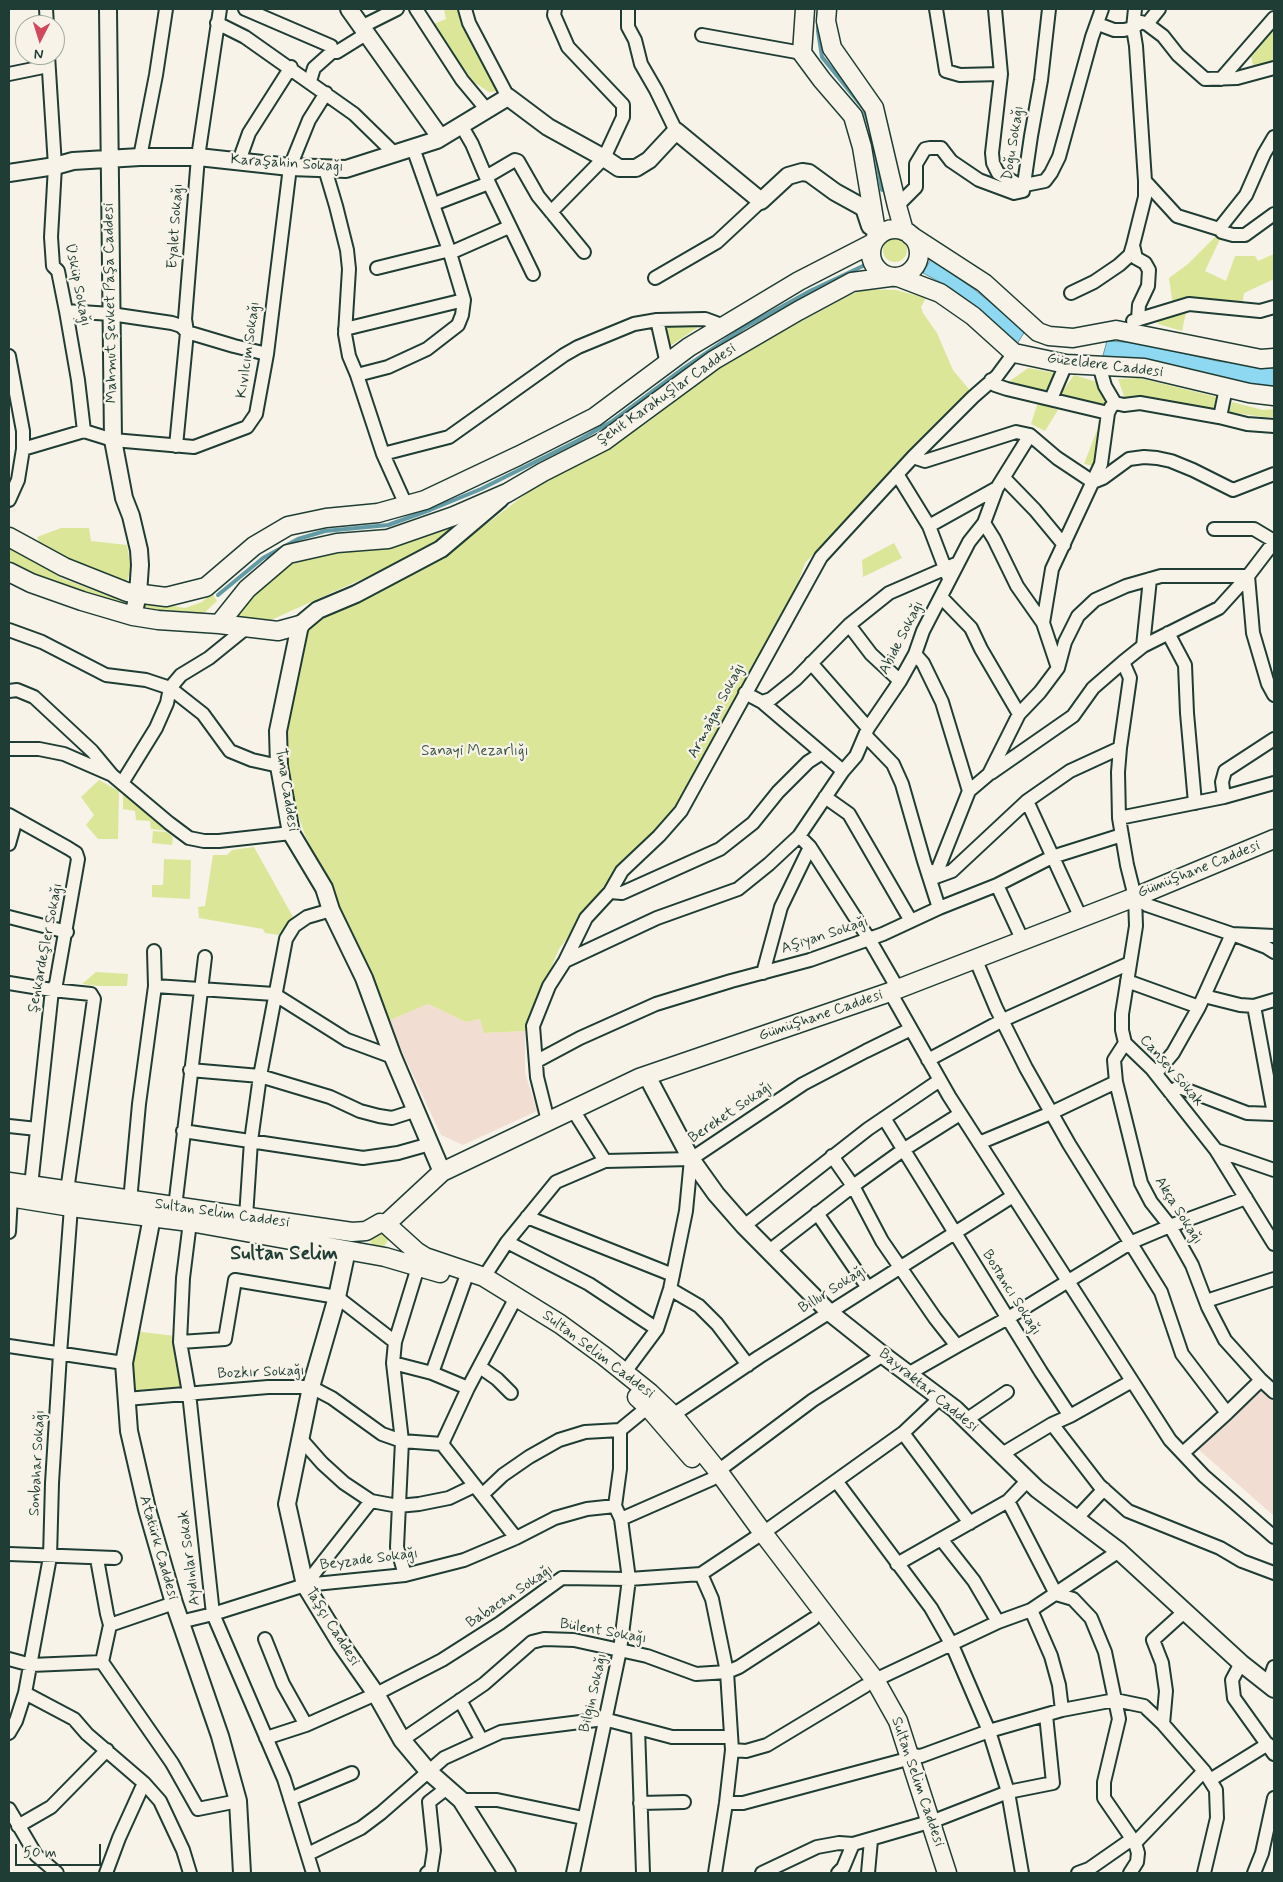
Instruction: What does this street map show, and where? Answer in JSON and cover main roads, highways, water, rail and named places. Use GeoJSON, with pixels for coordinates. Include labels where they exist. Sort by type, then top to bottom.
{"type":"FeatureCollection","features":[{"type":"Feature","properties":{"kind":"main road"},"geometry":{"type":"LineString","coordinates":[[805,9],[802,53],[853,116],[862,147],[875,240],[871,257],[873,264],[883,275],[894,277],[912,270],[919,256],[918,248],[916,241],[907,233],[896,206],[874,108],[832,48],[826,21],[827,9]]}},
{"type":"Feature","properties":{"kind":"main road"},"geometry":{"type":"LineString","coordinates":[[875,240],[890,230],[907,233]]}},
{"type":"Feature","properties":{"kind":"main road","name":"Güzeldere Caddesi"},"geometry":{"type":"LineString","coordinates":[[907,233],[984,283],[1038,332],[1060,338],[1073,338],[1116,330],[1261,359],[1274,358]]}},
{"type":"Feature","properties":{"kind":"main road","name":"Şehit Karakuşlar Caddesi"},"geometry":{"type":"LineString","coordinates":[[9,537],[64,567],[112,588],[138,594],[166,597],[206,587],[254,546],[288,526],[326,518],[378,513],[425,500],[595,417],[689,347],[799,281],[875,240]]}},
{"type":"Feature","properties":{"kind":"main road","name":"Şehit Karakuşlar Caddesi"},"geometry":{"type":"LineString","coordinates":[[219,624],[247,589],[288,554],[337,543],[388,539],[454,516],[507,493],[604,440],[714,360],[798,311],[852,282],[894,277]]}},
{"type":"Feature","properties":{"kind":"main road","name":"Güzeldere Caddesi"},"geometry":{"type":"LineString","coordinates":[[894,277],[940,293],[973,316],[1014,353],[1066,364],[1144,368],[1226,388],[1274,396]]}},
{"type":"Feature","properties":{"kind":"main road"},"geometry":{"type":"LineString","coordinates":[[9,572],[30,583],[133,616],[278,631],[300,625]]}},
{"type":"Feature","properties":{"kind":"main road","name":"Gümüşhane Caddesi"},"geometry":{"type":"LineString","coordinates":[[392,1229],[442,1172],[647,1076],[894,990],[1135,896],[1274,839]]}},
{"type":"Feature","properties":{"kind":"main road","name":"Sultan Selim Caddesi"},"geometry":{"type":"LineString","coordinates":[[10,1192],[31,1186],[69,1199],[130,1200],[179,1216],[385,1257],[476,1281],[513,1303],[650,1393],[673,1415],[759,1536],[870,1683],[884,1718],[905,1758],[927,1823],[948,1873]]}},
{"type":"Feature","properties":{"kind":"main road","name":"Sultan Selim Caddesi"},"geometry":{"type":"LineString","coordinates":[[10,1192],[69,1199],[152,1217],[246,1217],[352,1232],[366,1231],[380,1223],[392,1229],[425,1257],[560,1324],[622,1376],[648,1407],[715,1475]]}},
{"type":"Feature","properties":{"kind":"main road"},"geometry":{"type":"LineString","coordinates":[[385,1257],[394,1250],[392,1229]]}},
{"type":"Feature","properties":{"kind":"main road"},"geometry":{"type":"LineString","coordinates":[[355,1251],[362,1243],[366,1231]]}},
{"type":"Feature","properties":{"kind":"main road","name":"Sultan Selim Caddesi"},"geometry":{"type":"LineString","coordinates":[[927,1823],[937,1873]]}},
{"type":"Feature","properties":{"kind":"water"},"geometry":{"type":"Polygon","coordinates":[[[931,259],[975,290],[1025,331],[1017,344],[976,306],[951,288],[923,273],[931,259]]]}},
{"type":"Feature","properties":{"kind":"water"},"geometry":{"type":"Polygon","coordinates":[[[1107,341],[1138,343],[1217,361],[1274,368],[1274,386],[1260,387],[1167,364],[1130,359],[1102,359],[1107,341]]]}},
{"type":"Feature","properties":{"kind":"waterway"},"geometry":{"type":"LineString","coordinates":[[818,21],[822,57],[864,109],[871,132]]}},
{"type":"Feature","properties":{"kind":"waterway"},"geometry":{"type":"LineString","coordinates":[[875,149],[882,190]]}},
{"type":"Feature","properties":{"kind":"waterway"},"geometry":{"type":"LineString","coordinates":[[218,595],[263,558],[298,539],[325,531],[388,525],[481,489],[577,441],[611,422],[681,370],[745,327],[810,291],[865,265]]}},
{"type":"Feature","properties":{"kind":"district","name":"Sultan Selim"},"geometry":{"type":"Point","coordinates":[284,1255]}},
{"type":"Feature","properties":{"kind":"park label","name":"Sanayi Mezarlığı"},"geometry":{"type":"Point","coordinates":[475,752]}}]}
